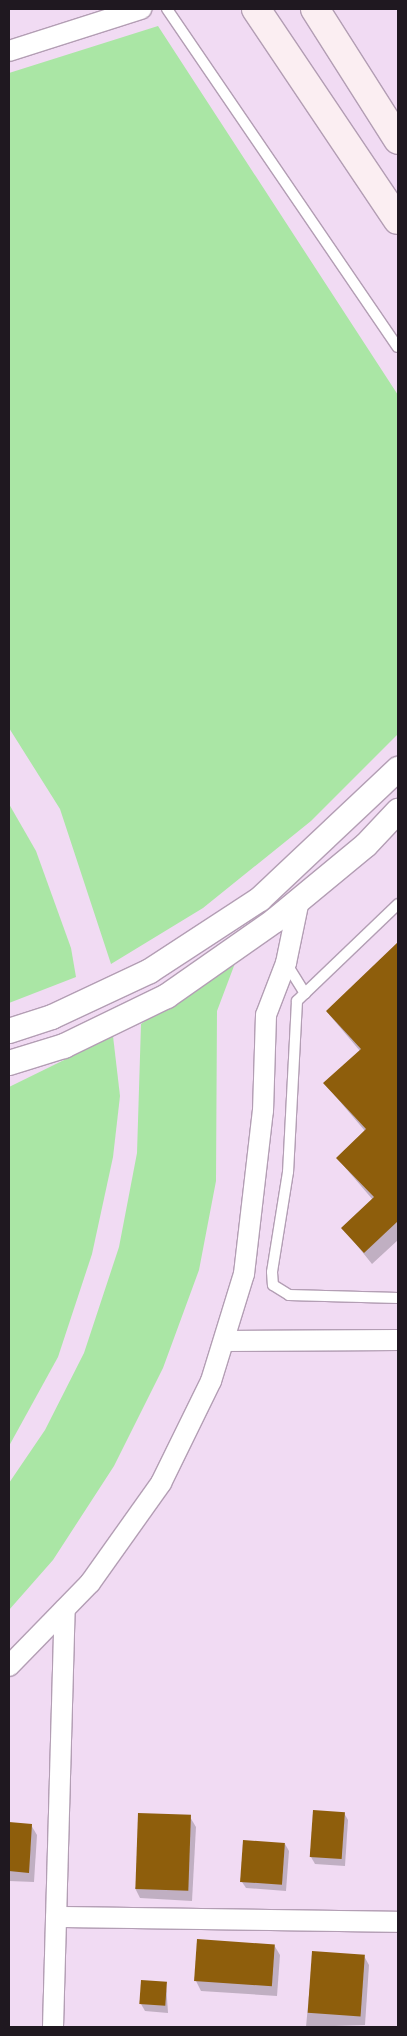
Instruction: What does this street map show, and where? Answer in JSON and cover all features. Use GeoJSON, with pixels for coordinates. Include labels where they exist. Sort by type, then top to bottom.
{"type":"FeatureCollection","features":[{"type":"Feature","properties":{"kind":"main road"},"geometry":{"type":"LineString","coordinates":[[256,9],[398,220]]}},
{"type":"Feature","properties":{"kind":"main road"},"geometry":{"type":"LineString","coordinates":[[315,9],[398,140]]}},
{"type":"Feature","properties":{"kind":"street"},"geometry":{"type":"LineString","coordinates":[[9,52],[140,9]]}},
{"type":"Feature","properties":{"kind":"street"},"geometry":{"type":"LineString","coordinates":[[9,1031],[52,1018],[150,970],[260,899],[398,769]]}},
{"type":"Feature","properties":{"kind":"street"},"geometry":{"type":"LineString","coordinates":[[9,1063],[64,1046],[168,996],[299,900],[366,845],[398,812]]}},
{"type":"Feature","properties":{"kind":"street"},"geometry":{"type":"LineString","coordinates":[[9,1666],[90,1583],[162,1483],[211,1381],[244,1274],[263,1111],[266,1016],[286,963],[299,900]]}},
{"type":"Feature","properties":{"kind":"street"},"geometry":{"type":"LineString","coordinates":[[224,1341],[398,1340]]}},
{"type":"Feature","properties":{"kind":"street"},"geometry":{"type":"LineString","coordinates":[[53,2027],[65,1609]]}},
{"type":"Feature","properties":{"kind":"street"},"geometry":{"type":"LineString","coordinates":[[56,1917],[398,1922]]}},
{"type":"Feature","properties":{"kind":"lane"},"geometry":{"type":"LineString","coordinates":[[168,9],[398,347]]}},
{"type":"Feature","properties":{"kind":"lane"},"geometry":{"type":"LineString","coordinates":[[398,904],[305,994],[296,1011],[288,1172],[273,1284],[289,1295],[398,1298]]}},
{"type":"Feature","properties":{"kind":"lane"},"geometry":{"type":"LineString","coordinates":[[286,963],[305,994]]}},
{"type":"Feature","properties":{"kind":"green space"},"geometry":{"type":"Polygon","coordinates":[[[158,26],[398,395],[398,734],[311,821],[203,908],[111,964],[60,809],[9,728],[9,73],[158,26]]]}},
{"type":"Feature","properties":{"kind":"green space"},"geometry":{"type":"Polygon","coordinates":[[[9,804],[36,851],[71,948],[76,977],[9,1003],[9,804]]]}},
{"type":"Feature","properties":{"kind":"green space"},"geometry":{"type":"Polygon","coordinates":[[[237,958],[217,1011],[216,1181],[199,1270],[163,1368],[114,1466],[53,1560],[9,1610],[9,1483],[45,1430],[84,1353],[119,1247],[137,1153],[141,1024],[237,958]]]}},
{"type":"Feature","properties":{"kind":"green space"},"geometry":{"type":"Polygon","coordinates":[[[113,1036],[120,1096],[113,1157],[92,1254],[58,1357],[9,1446],[9,1087],[113,1036]]]}},
{"type":"Feature","properties":{"kind":"building"},"geometry":{"type":"Polygon","coordinates":[[[398,942],[398,1221],[364,1253],[341,1228],[374,1197],[336,1158],[366,1129],[323,1083],[361,1049],[326,1011],[398,942]]]}},
{"type":"Feature","properties":{"kind":"building"},"geometry":{"type":"Polygon","coordinates":[[[313,1810],[345,1812],[342,1859],[310,1857],[313,1810]]]}},
{"type":"Feature","properties":{"kind":"building"},"geometry":{"type":"Polygon","coordinates":[[[138,1813],[191,1815],[188,1891],[135,1889],[138,1813]]]}},
{"type":"Feature","properties":{"kind":"building"},"geometry":{"type":"Polygon","coordinates":[[[9,1822],[32,1824],[29,1873],[9,1871],[9,1822]]]}},
{"type":"Feature","properties":{"kind":"building"},"geometry":{"type":"Polygon","coordinates":[[[243,1840],[285,1843],[282,1885],[240,1882],[243,1840]]]}},
{"type":"Feature","properties":{"kind":"building"},"geometry":{"type":"Polygon","coordinates":[[[197,1939],[275,1944],[272,1986],[194,1981],[197,1939]]]}},
{"type":"Feature","properties":{"kind":"building"},"geometry":{"type":"Polygon","coordinates":[[[312,1951],[365,1955],[361,2017],[308,2013],[312,1951]]]}},
{"type":"Feature","properties":{"kind":"building"},"geometry":{"type":"Polygon","coordinates":[[[141,1980],[167,1982],[165,2006],[139,2004],[141,1980]]]}}]}
